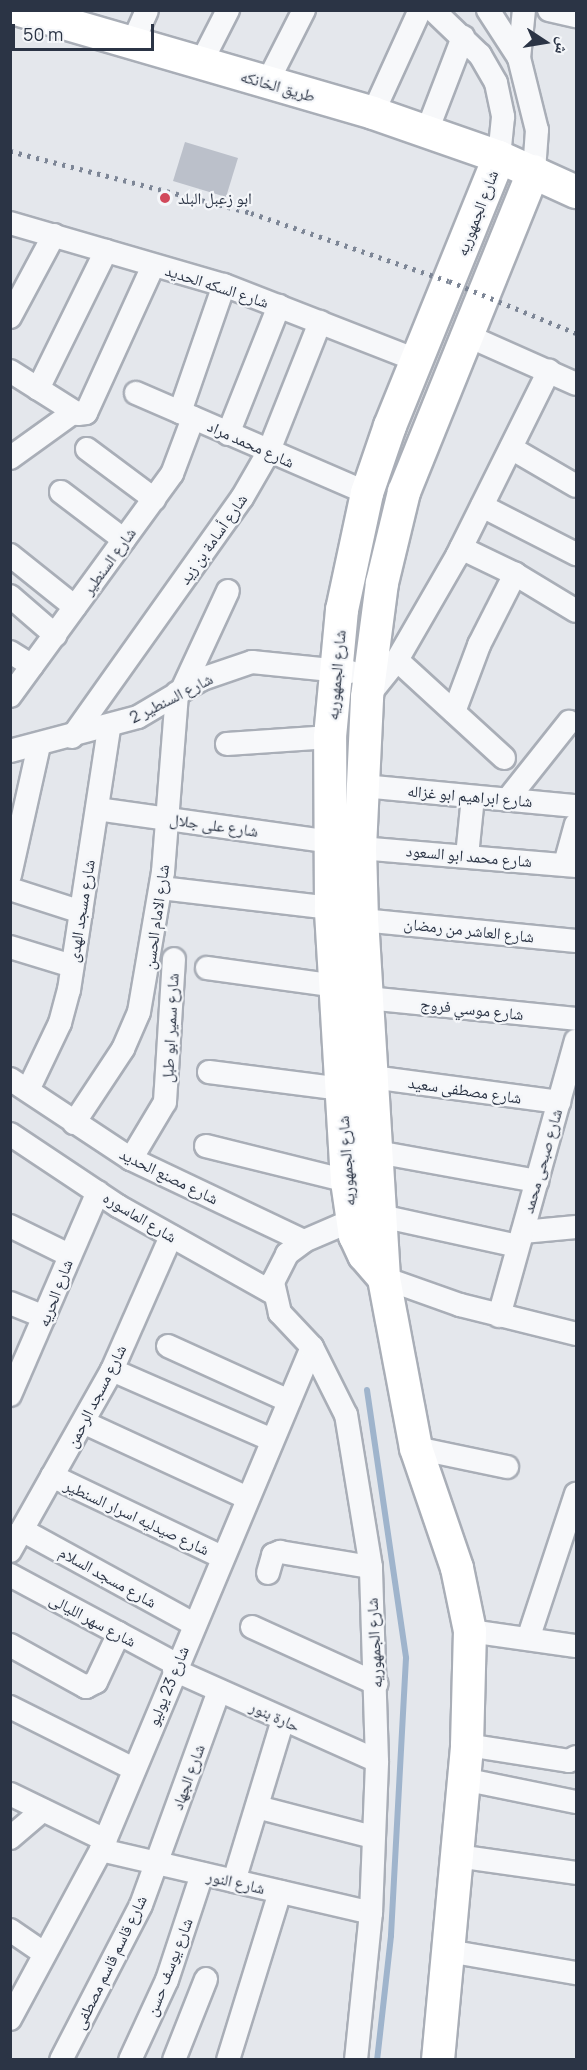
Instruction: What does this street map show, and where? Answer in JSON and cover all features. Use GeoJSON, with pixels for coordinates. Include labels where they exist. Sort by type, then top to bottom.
{"type":"FeatureCollection","features":[{"type":"Feature","properties":{"kind":"main road","name":"طريق الخانكه"},"geometry":{"type":"LineString","coordinates":[[19,10],[62,16],[132,44],[373,113],[499,157],[576,192]]}},
{"type":"Feature","properties":{"kind":"main road","name":"شارع الجمهوريه"},"geometry":{"type":"LineString","coordinates":[[438,2060],[467,1745],[470,1631],[457,1568],[416,1448],[384,1278],[362,920],[346,845],[330,737],[344,598],[367,493],[390,426],[419,361],[499,157]]}},
{"type":"Feature","properties":{"kind":"main road","name":"شارع الجمهوريه"},"geometry":{"type":"LineString","coordinates":[[384,1278],[364,1255],[351,1221],[331,908],[363,786],[368,686],[391,536],[466,335],[534,171]]}},
{"type":"Feature","properties":{"kind":"street"},"geometry":{"type":"LineString","coordinates":[[132,44],[147,10]]}},
{"type":"Feature","properties":{"kind":"street"},"geometry":{"type":"LineString","coordinates":[[200,64],[228,10]]}},
{"type":"Feature","properties":{"kind":"street"},"geometry":{"type":"LineString","coordinates":[[267,83],[304,10]]}},
{"type":"Feature","properties":{"kind":"street"},"geometry":{"type":"LineString","coordinates":[[373,113],[420,10]]}},
{"type":"Feature","properties":{"kind":"street"},"geometry":{"type":"LineString","coordinates":[[433,10],[480,55],[496,83],[503,117],[499,157]]}},
{"type":"Feature","properties":{"kind":"street"},"geometry":{"type":"LineString","coordinates":[[488,10],[519,58],[537,130],[534,171]]}},
{"type":"Feature","properties":{"kind":"street"},"geometry":{"type":"LineString","coordinates":[[519,58],[524,10]]}},
{"type":"Feature","properties":{"kind":"street"},"geometry":{"type":"LineString","coordinates":[[549,10],[576,16]]}},
{"type":"Feature","properties":{"kind":"street"},"geometry":{"type":"LineString","coordinates":[[427,131],[463,38]]}},
{"type":"Feature","properties":{"kind":"street","name":"شارع السكه الحديد"},"geometry":{"type":"LineString","coordinates":[[10,223],[224,285],[419,361]]}},
{"type":"Feature","properties":{"kind":"street"},"geometry":{"type":"LineString","coordinates":[[10,317],[54,235]]}},
{"type":"Feature","properties":{"kind":"street"},"geometry":{"type":"LineString","coordinates":[[38,389],[106,251]]}},
{"type":"Feature","properties":{"kind":"street"},"geometry":{"type":"LineString","coordinates":[[10,371],[82,415],[88,410],[153,266]]}},
{"type":"Feature","properties":{"kind":"street","name":"شارع السنطير"},"geometry":{"type":"LineString","coordinates":[[10,696],[172,474],[224,285]]}},
{"type":"Feature","properties":{"kind":"street"},"geometry":{"type":"LineString","coordinates":[[228,434],[279,306]]}},
{"type":"Feature","properties":{"kind":"street","name":"شارع أسامة بن زيد"},"geometry":{"type":"LineString","coordinates":[[72,737],[242,498],[268,453],[320,322]]}},
{"type":"Feature","properties":{"kind":"street"},"geometry":{"type":"LineString","coordinates":[[466,335],[576,384]]}},
{"type":"Feature","properties":{"kind":"street"},"geometry":{"type":"LineString","coordinates":[[368,686],[397,660],[460,548],[549,371]]}},
{"type":"Feature","properties":{"kind":"street","name":"شارع محمد مراد"},"geometry":{"type":"LineString","coordinates":[[136,393],[268,453],[367,493]]}},
{"type":"Feature","properties":{"kind":"street"},"geometry":{"type":"LineString","coordinates":[[10,458],[74,412]]}},
{"type":"Feature","properties":{"kind":"street"},"geometry":{"type":"LineString","coordinates":[[511,448],[576,486]]}},
{"type":"Feature","properties":{"kind":"street"},"geometry":{"type":"LineString","coordinates":[[87,449],[154,499]]}},
{"type":"Feature","properties":{"kind":"street"},"geometry":{"type":"LineString","coordinates":[[61,492],[124,540]]}},
{"type":"Feature","properties":{"kind":"street"},"geometry":{"type":"LineString","coordinates":[[482,506],[576,554]]}},
{"type":"Feature","properties":{"kind":"street"},"geometry":{"type":"LineString","coordinates":[[460,548],[515,574],[576,611]]}},
{"type":"Feature","properties":{"kind":"street"},"geometry":{"type":"LineString","coordinates":[[10,555],[75,607]]}},
{"type":"Feature","properties":{"kind":"street"},"geometry":{"type":"LineString","coordinates":[[454,712],[479,645],[515,574]]}},
{"type":"Feature","properties":{"kind":"street"},"geometry":{"type":"LineString","coordinates":[[179,692],[228,591]]}},
{"type":"Feature","properties":{"kind":"street"},"geometry":{"type":"LineString","coordinates":[[10,596],[55,635]]}},
{"type":"Feature","properties":{"kind":"street"},"geometry":{"type":"LineString","coordinates":[[10,652],[32,666]]}},
{"type":"Feature","properties":{"kind":"street"},"geometry":{"type":"LineString","coordinates":[[397,660],[504,758]]}},
{"type":"Feature","properties":{"kind":"street","name":"شارع السنطير 2"},"geometry":{"type":"LineString","coordinates":[[10,752],[109,728],[138,717],[202,679],[252,662],[337,669],[368,686]]}},
{"type":"Feature","properties":{"kind":"street","name":"شارع الامام الحسن"},"geometry":{"type":"LineString","coordinates":[[74,1123],[123,1049],[139,1012],[161,888],[179,692]]}},
{"type":"Feature","properties":{"kind":"street"},"geometry":{"type":"LineString","coordinates":[[507,800],[570,722]]}},
{"type":"Feature","properties":{"kind":"street","name":"شارع مسجد الهدى"},"geometry":{"type":"LineString","coordinates":[[20,1083],[60,1023],[81,912],[109,728]]}},
{"type":"Feature","properties":{"kind":"street"},"geometry":{"type":"LineString","coordinates":[[227,744],[330,737]]}},
{"type":"Feature","properties":{"kind":"street"},"geometry":{"type":"LineString","coordinates":[[10,875],[39,745]]}},
{"type":"Feature","properties":{"kind":"street","name":"شارع ابراهيم ابو غزاله"},"geometry":{"type":"LineString","coordinates":[[363,786],[576,806]]}},
{"type":"Feature","properties":{"kind":"street"},"geometry":{"type":"LineString","coordinates":[[467,855],[473,796]]}},
{"type":"Feature","properties":{"kind":"street","name":"شارع على جلال"},"geometry":{"type":"LineString","coordinates":[[97,809],[346,845]]}},
{"type":"Feature","properties":{"kind":"street"},"geometry":{"type":"LineString","coordinates":[[571,865],[576,824]]}},
{"type":"Feature","properties":{"kind":"street","name":"شارع محمد ابو السعود"},"geometry":{"type":"LineString","coordinates":[[346,845],[571,865]]}},
{"type":"Feature","properties":{"kind":"street"},"geometry":{"type":"LineString","coordinates":[[161,888],[331,908]]}},
{"type":"Feature","properties":{"kind":"street"},"geometry":{"type":"LineString","coordinates":[[10,889],[81,912]]}},
{"type":"Feature","properties":{"kind":"street","name":"شارع العاشر من رمضان"},"geometry":{"type":"LineString","coordinates":[[362,920],[576,941]]}},
{"type":"Feature","properties":{"kind":"street"},"geometry":{"type":"LineString","coordinates":[[10,947],[72,966]]}},
{"type":"Feature","properties":{"kind":"street","name":"شارع سمير ابو طبل"},"geometry":{"type":"LineString","coordinates":[[131,1159],[165,1102],[174,959]]}},
{"type":"Feature","properties":{"kind":"street"},"geometry":{"type":"LineString","coordinates":[[207,968],[336,986]]}},
{"type":"Feature","properties":{"kind":"street","name":"شارع موسي فروج"},"geometry":{"type":"LineString","coordinates":[[367,998],[576,1019]]}},
{"type":"Feature","properties":{"kind":"street","name":"شارع صبحى محمد"},"geometry":{"type":"LineString","coordinates":[[499,1316],[576,1041]]}},
{"type":"Feature","properties":{"kind":"street"},"geometry":{"type":"LineString","coordinates":[[209,1072],[342,1089]]}},
{"type":"Feature","properties":{"kind":"street","name":"شارع مصطفى سعيد"},"geometry":{"type":"LineString","coordinates":[[372,1077],[559,1102]]}},
{"type":"Feature","properties":{"kind":"street","name":"شارع مصنع الحديد"},"geometry":{"type":"LineString","coordinates":[[20,1083],[74,1123],[131,1159],[304,1241]]}},
{"type":"Feature","properties":{"kind":"street","name":"شارع الماسوره"},"geometry":{"type":"LineString","coordinates":[[10,1134],[98,1192],[273,1293]]}},
{"type":"Feature","properties":{"kind":"street"},"geometry":{"type":"LineString","coordinates":[[206,1146],[347,1180]]}},
{"type":"Feature","properties":{"kind":"street"},"geometry":{"type":"LineString","coordinates":[[377,1152],[537,1181]]}},
{"type":"Feature","properties":{"kind":"street","name":"شارع الحريه"},"geometry":{"type":"LineString","coordinates":[[10,1395],[98,1192]]}},
{"type":"Feature","properties":{"kind":"street"},"geometry":{"type":"LineString","coordinates":[[381,1216],[520,1239],[576,1227]]}},
{"type":"Feature","properties":{"kind":"street","name":"شارع الجمهوريه"},"geometry":{"type":"LineString","coordinates":[[356,2060],[371,1913],[377,1761],[377,1684],[371,1567],[346,1415],[312,1347],[280,1312],[273,1293],[277,1267],[304,1241],[351,1221],[381,1216]]}},
{"type":"Feature","properties":{"kind":"street"},"geometry":{"type":"LineString","coordinates":[[10,1226],[69,1255]]}},
{"type":"Feature","properties":{"kind":"street","name":"شارع مسجد الرحمن"},"geometry":{"type":"LineString","coordinates":[[10,1551],[85,1423],[112,1370],[171,1236]]}},
{"type":"Feature","properties":{"kind":"street"},"geometry":{"type":"LineString","coordinates":[[384,1278],[499,1316],[576,1334]]}},
{"type":"Feature","properties":{"kind":"street"},"geometry":{"type":"LineString","coordinates":[[10,1303],[44,1317]]}},
{"type":"Feature","properties":{"kind":"street"},"geometry":{"type":"LineString","coordinates":[[168,1346],[289,1401]]}},
{"type":"Feature","properties":{"kind":"street","name":"شارع 23 يوليو"},"geometry":{"type":"LineString","coordinates":[[13,2007],[45,1954],[103,1845],[175,1667],[312,1347]]}},
{"type":"Feature","properties":{"kind":"street"},"geometry":{"type":"LineString","coordinates":[[112,1370],[272,1440]]}},
{"type":"Feature","properties":{"kind":"street"},"geometry":{"type":"LineString","coordinates":[[85,1423],[247,1498]]}},
{"type":"Feature","properties":{"kind":"street"},"geometry":{"type":"LineString","coordinates":[[416,1448],[507,1467]]}},
{"type":"Feature","properties":{"kind":"street","name":"شارع صيدليه اسرار السنطير"},"geometry":{"type":"LineString","coordinates":[[52,1476],[222,1557]]}},
{"type":"Feature","properties":{"kind":"street"},"geometry":{"type":"LineString","coordinates":[[528,1639],[576,1494]]}},
{"type":"Feature","properties":{"kind":"street","name":"شارع مسجد السلام"},"geometry":{"type":"LineString","coordinates":[[22,1530],[194,1624]]}},
{"type":"Feature","properties":{"kind":"street"},"geometry":{"type":"LineString","coordinates":[[268,1573],[273,1555],[280,1552],[371,1567]]}},
{"type":"Feature","properties":{"kind":"street","name":"شارع سهر الليالى"},"geometry":{"type":"LineString","coordinates":[[10,1575],[119,1633],[175,1667]]}},
{"type":"Feature","properties":{"kind":"street"},"geometry":{"type":"LineString","coordinates":[[252,1627],[377,1684]]}},
{"type":"Feature","properties":{"kind":"street"},"geometry":{"type":"LineString","coordinates":[[470,1631],[576,1646]]}},
{"type":"Feature","properties":{"kind":"street"},"geometry":{"type":"LineString","coordinates":[[10,1645],[86,1687],[96,1682],[119,1633]]}},
{"type":"Feature","properties":{"kind":"street","name":"حارة بنور"},"geometry":{"type":"LineString","coordinates":[[175,1667],[219,1691],[377,1761]]}},
{"type":"Feature","properties":{"kind":"street","name":"شارع الجهاد"},"geometry":{"type":"LineString","coordinates":[[156,1863],[219,1691]]}},
{"type":"Feature","properties":{"kind":"street"},"geometry":{"type":"LineString","coordinates":[[10,1707],[134,1769]]}},
{"type":"Feature","properties":{"kind":"street"},"geometry":{"type":"LineString","coordinates":[[234,1881],[283,1720]]}},
{"type":"Feature","properties":{"kind":"street"},"geometry":{"type":"LineString","coordinates":[[467,1745],[569,1761],[576,1757]]}},
{"type":"Feature","properties":{"kind":"street"},"geometry":{"type":"LineString","coordinates":[[463,1779],[576,1802]]}},
{"type":"Feature","properties":{"kind":"street","name":"شارع النور"},"geometry":{"type":"LineString","coordinates":[[10,1794],[44,1810],[103,1845],[156,1863],[371,1913]]}},
{"type":"Feature","properties":{"kind":"street"},"geometry":{"type":"LineString","coordinates":[[256,1807],[374,1837]]}},
{"type":"Feature","properties":{"kind":"street"},"geometry":{"type":"LineString","coordinates":[[10,1838],[44,1810]]}},
{"type":"Feature","properties":{"kind":"street"},"geometry":{"type":"LineString","coordinates":[[457,1856],[576,1873]]}},
{"type":"Feature","properties":{"kind":"street","name":"شارع قاسم قاسم مصطفى"},"geometry":{"type":"LineString","coordinates":[[61,2060],[141,1905],[156,1863]]}},
{"type":"Feature","properties":{"kind":"street","name":"شارع يوسف حسن"},"geometry":{"type":"LineString","coordinates":[[130,2060],[167,1980],[202,1874]]}},
{"type":"Feature","properties":{"kind":"street"},"geometry":{"type":"LineString","coordinates":[[228,2060],[280,1892]]}},
{"type":"Feature","properties":{"kind":"street"},"geometry":{"type":"LineString","coordinates":[[10,1930],[45,1954]]}},
{"type":"Feature","properties":{"kind":"street"},"geometry":{"type":"LineString","coordinates":[[448,1951],[576,1973]]}},
{"type":"Feature","properties":{"kind":"street"},"geometry":{"type":"LineString","coordinates":[[174,2060],[206,1979]]}},
{"type":"Feature","properties":{"kind":"building"},"geometry":{"type":"Polygon","coordinates":[[[185,142],[238,158],[226,197],[173,181],[185,142]]]}},
{"type":"Feature","properties":{"kind":"waterway"},"geometry":{"type":"LineString","coordinates":[[367,1390],[406,1658],[391,1936],[377,2060]]}},
{"type":"Feature","properties":{"kind":"railway"},"geometry":{"type":"LineString","coordinates":[[10,151],[251,213],[449,281],[576,333]]}},
{"type":"Feature","properties":{"kind":"place","name":"ابو زعبل البلد"},"geometry":{"type":"Point","coordinates":[165,198]}}]}
